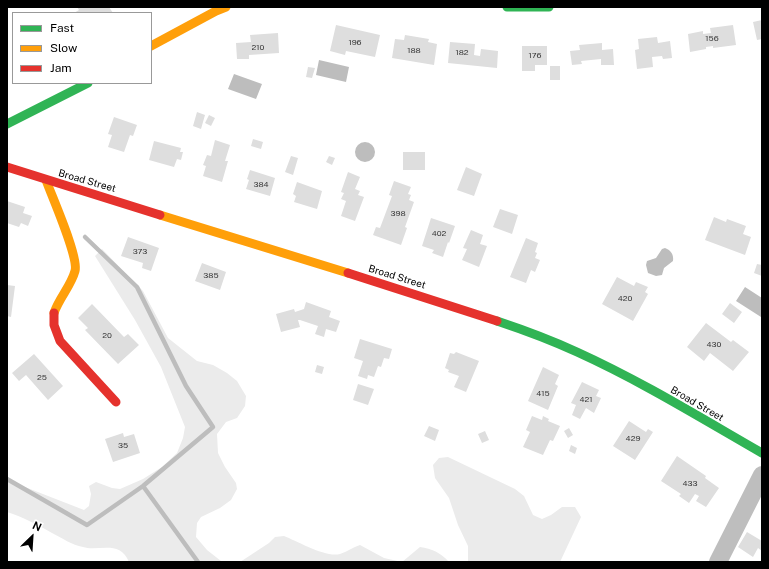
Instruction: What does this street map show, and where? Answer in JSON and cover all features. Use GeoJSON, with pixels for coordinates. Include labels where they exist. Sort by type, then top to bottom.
{"type":"FeatureCollection","features":[{"type":"Feature","properties":{"kind":"main road"},"geometry":{"type":"LineString","coordinates":[[152,45],[226,7]]}},
{"type":"Feature","properties":{"kind":"main road"},"geometry":{"type":"LineString","coordinates":[[507,7],[549,7]]}},
{"type":"Feature","properties":{"kind":"main road"},"geometry":{"type":"LineString","coordinates":[[7,124],[40,109],[86,84]]}},
{"type":"Feature","properties":{"kind":"main road","name":"Broad Street"},"geometry":{"type":"LineString","coordinates":[[7,167],[460,308],[526,331],[567,348],[615,371],[762,453]]}},
{"type":"Feature","properties":{"kind":"main road"},"geometry":{"type":"LineString","coordinates":[[46,180],[76,265],[75,272],[57,303],[53,313],[52,323],[55,333],[60,341],[116,402]]}},
{"type":"Feature","properties":{"kind":"street"},"geometry":{"type":"LineString","coordinates":[[718,562],[762,475]]}},
{"type":"Feature","properties":{"kind":"shaded area"},"geometry":{"type":"Polygon","coordinates":[[[319,60],[349,67],[346,82],[316,75],[319,60]]]}},
{"type":"Feature","properties":{"kind":"shaded area"},"geometry":{"type":"Polygon","coordinates":[[[234,74],[262,84],[256,99],[228,89],[234,74]]]}},
{"type":"Feature","properties":{"kind":"shaded area"},"geometry":{"type":"Polygon","coordinates":[[[361,142],[369,142],[375,148],[375,156],[369,162],[361,162],[355,156],[355,148],[361,142]]]}},
{"type":"Feature","properties":{"kind":"shaded area"},"geometry":{"type":"Polygon","coordinates":[[[665,248],[672,253],[673,261],[664,268],[662,275],[656,276],[648,273],[646,265],[647,261],[656,258],[662,249],[665,248]]]}},
{"type":"Feature","properties":{"kind":"shaded area"},"geometry":{"type":"Polygon","coordinates":[[[102,249],[143,291],[168,338],[197,361],[213,365],[227,373],[237,381],[246,396],[245,406],[237,418],[226,422],[217,434],[218,453],[225,467],[236,483],[237,489],[231,500],[220,508],[201,517],[197,523],[196,537],[207,550],[224,562],[129,562],[125,555],[114,548],[89,548],[75,545],[30,521],[7,512],[7,480],[84,510],[89,506],[91,494],[89,486],[96,482],[112,488],[120,489],[143,479],[162,467],[177,453],[183,438],[185,427],[161,367],[135,320],[95,256],[102,249]]]}},
{"type":"Feature","properties":{"kind":"shaded area"},"geometry":{"type":"Polygon","coordinates":[[[745,287],[762,298],[761,317],[736,301],[745,287]]]}},
{"type":"Feature","properties":{"kind":"shaded area"},"geometry":{"type":"Polygon","coordinates":[[[448,457],[515,489],[524,496],[533,515],[542,519],[551,515],[562,507],[575,507],[581,517],[560,562],[468,562],[468,546],[458,525],[449,498],[435,478],[433,465],[439,458],[448,457]]]}},
{"type":"Feature","properties":{"kind":"shaded area"},"geometry":{"type":"Polygon","coordinates":[[[284,536],[327,554],[340,554],[360,545],[384,558],[402,562],[240,562],[269,543],[275,537],[284,536]]]}},
{"type":"Feature","properties":{"kind":"shaded area"},"geometry":{"type":"Polygon","coordinates":[[[420,547],[436,552],[449,562],[402,562],[420,547]]]}},
{"type":"Feature","properties":{"kind":"building"},"geometry":{"type":"Polygon","coordinates":[[[77,7],[109,7],[112,12],[76,12],[79,10],[77,7]]]}},
{"type":"Feature","properties":{"kind":"building"},"geometry":{"type":"Polygon","coordinates":[[[762,20],[762,39],[757,40],[753,22],[762,20]]]}},
{"type":"Feature","properties":{"kind":"building"},"geometry":{"type":"Polygon","coordinates":[[[336,25],[380,35],[375,57],[346,51],[345,55],[330,51],[336,25]]]}},
{"type":"Feature","properties":{"kind":"building"},"geometry":{"type":"Polygon","coordinates":[[[733,25],[736,45],[713,48],[713,46],[706,47],[706,49],[690,52],[688,34],[703,31],[703,34],[711,33],[710,28],[733,25]]]}},
{"type":"Feature","properties":{"kind":"building"},"geometry":{"type":"Polygon","coordinates":[[[278,33],[279,53],[249,55],[249,59],[237,59],[236,43],[251,42],[250,35],[278,33]]]}},
{"type":"Feature","properties":{"kind":"building"},"geometry":{"type":"Polygon","coordinates":[[[405,35],[429,39],[428,42],[437,44],[434,65],[392,58],[395,39],[404,40],[405,35]]]}},
{"type":"Feature","properties":{"kind":"building"},"geometry":{"type":"Polygon","coordinates":[[[657,37],[658,43],[670,41],[672,58],[663,59],[662,56],[652,57],[653,67],[637,69],[635,50],[639,49],[638,39],[657,37]]]}},
{"type":"Feature","properties":{"kind":"building"},"geometry":{"type":"Polygon","coordinates":[[[450,42],[475,44],[474,55],[480,56],[481,49],[498,51],[497,68],[448,63],[450,42]]]}},
{"type":"Feature","properties":{"kind":"building"},"geometry":{"type":"Polygon","coordinates":[[[602,43],[602,50],[613,49],[614,65],[601,65],[601,59],[581,61],[582,64],[572,65],[570,51],[580,50],[579,45],[602,43]]]}},
{"type":"Feature","properties":{"kind":"building"},"geometry":{"type":"Polygon","coordinates":[[[522,46],[547,46],[547,65],[535,65],[535,71],[522,71],[522,46]]]}},
{"type":"Feature","properties":{"kind":"building"},"geometry":{"type":"Polygon","coordinates":[[[550,66],[560,66],[560,80],[550,80],[550,66]]]}},
{"type":"Feature","properties":{"kind":"building"},"geometry":{"type":"Polygon","coordinates":[[[308,67],[315,68],[312,78],[306,77],[308,67]]]}},
{"type":"Feature","properties":{"kind":"building"},"geometry":{"type":"Polygon","coordinates":[[[197,112],[205,115],[201,129],[193,126],[197,112]]]}},
{"type":"Feature","properties":{"kind":"building"},"geometry":{"type":"Polygon","coordinates":[[[209,115],[215,118],[211,126],[205,123],[209,115]]]}},
{"type":"Feature","properties":{"kind":"building"},"geometry":{"type":"Polygon","coordinates":[[[114,117],[137,125],[133,136],[130,135],[124,152],[108,147],[112,135],[108,134],[114,117]]]}},
{"type":"Feature","properties":{"kind":"building"},"geometry":{"type":"Polygon","coordinates":[[[253,139],[263,142],[261,149],[251,146],[253,139]]]}},
{"type":"Feature","properties":{"kind":"building"},"geometry":{"type":"Polygon","coordinates":[[[215,140],[230,145],[225,161],[228,161],[222,182],[203,176],[206,166],[203,165],[207,155],[211,156],[215,140]]]}},
{"type":"Feature","properties":{"kind":"building"},"geometry":{"type":"Polygon","coordinates":[[[154,141],[181,148],[180,152],[183,152],[181,160],[177,159],[174,167],[149,160],[154,141]]]}},
{"type":"Feature","properties":{"kind":"building"},"geometry":{"type":"Polygon","coordinates":[[[403,152],[425,152],[425,170],[403,170],[403,152]]]}},
{"type":"Feature","properties":{"kind":"building"},"geometry":{"type":"Polygon","coordinates":[[[291,156],[298,158],[293,175],[285,172],[291,156]]]}},
{"type":"Feature","properties":{"kind":"building"},"geometry":{"type":"Polygon","coordinates":[[[329,156],[335,158],[332,165],[326,162],[329,156]]]}},
{"type":"Feature","properties":{"kind":"building"},"geometry":{"type":"Polygon","coordinates":[[[466,167],[482,174],[474,196],[457,190],[466,167]]]}},
{"type":"Feature","properties":{"kind":"building"},"geometry":{"type":"Polygon","coordinates":[[[250,170],[275,178],[270,196],[246,189],[250,170]]]}},
{"type":"Feature","properties":{"kind":"building"},"geometry":{"type":"Polygon","coordinates":[[[348,172],[360,177],[355,189],[360,191],[358,195],[364,197],[355,221],[341,216],[346,201],[341,199],[344,193],[341,192],[348,172]]]}},
{"type":"Feature","properties":{"kind":"building"},"geometry":{"type":"Polygon","coordinates":[[[394,181],[411,187],[408,194],[411,195],[409,200],[414,202],[405,227],[407,228],[401,245],[373,235],[376,227],[380,228],[392,196],[389,195],[394,181]]]}},
{"type":"Feature","properties":{"kind":"building"},"geometry":{"type":"Polygon","coordinates":[[[297,182],[322,191],[317,209],[294,202],[296,196],[293,194],[297,182]]]}},
{"type":"Feature","properties":{"kind":"building"},"geometry":{"type":"Polygon","coordinates":[[[7,201],[25,207],[23,213],[32,216],[28,226],[21,223],[19,227],[7,223],[7,201]]]}},
{"type":"Feature","properties":{"kind":"building"},"geometry":{"type":"Polygon","coordinates":[[[500,209],[518,215],[512,234],[493,227],[500,209]]]}},
{"type":"Feature","properties":{"kind":"building"},"geometry":{"type":"Polygon","coordinates":[[[714,217],[726,222],[727,219],[746,226],[743,234],[751,237],[745,255],[705,240],[714,217]]]}},
{"type":"Feature","properties":{"kind":"building"},"geometry":{"type":"Polygon","coordinates":[[[431,218],[455,226],[443,257],[432,253],[434,250],[422,246],[431,218]]]}},
{"type":"Feature","properties":{"kind":"building"},"geometry":{"type":"Polygon","coordinates":[[[471,230],[483,235],[480,244],[487,246],[479,267],[462,260],[467,249],[463,248],[471,230]]]}},
{"type":"Feature","properties":{"kind":"building"},"geometry":{"type":"Polygon","coordinates":[[[128,237],[159,248],[151,271],[142,268],[143,263],[121,256],[128,237]]]}},
{"type":"Feature","properties":{"kind":"building"},"geometry":{"type":"Polygon","coordinates":[[[526,238],[538,243],[535,258],[540,260],[535,272],[531,270],[526,283],[510,277],[526,238]]]}},
{"type":"Feature","properties":{"kind":"building"},"geometry":{"type":"Polygon","coordinates":[[[202,263],[226,272],[220,290],[195,281],[202,263]]]}},
{"type":"Feature","properties":{"kind":"building"},"geometry":{"type":"Polygon","coordinates":[[[757,264],[762,265],[762,276],[754,273],[757,264]]]}},
{"type":"Feature","properties":{"kind":"building"},"geometry":{"type":"Polygon","coordinates":[[[617,277],[634,286],[636,282],[648,287],[645,292],[648,294],[633,321],[602,304],[617,277]]]}},
{"type":"Feature","properties":{"kind":"building"},"geometry":{"type":"Polygon","coordinates":[[[7,285],[15,286],[11,317],[7,316],[7,285]]]}},
{"type":"Feature","properties":{"kind":"building"},"geometry":{"type":"Polygon","coordinates":[[[306,302],[331,311],[329,317],[340,321],[336,332],[326,329],[324,337],[315,334],[318,326],[298,320],[300,327],[281,332],[276,314],[294,309],[295,312],[304,309],[306,302]]]}},
{"type":"Feature","properties":{"kind":"building"},"geometry":{"type":"Polygon","coordinates":[[[730,303],[742,312],[734,323],[722,314],[730,303]]]}},
{"type":"Feature","properties":{"kind":"building"},"geometry":{"type":"Polygon","coordinates":[[[92,304],[124,337],[128,334],[139,345],[118,364],[85,330],[88,328],[78,318],[92,304]]]}},
{"type":"Feature","properties":{"kind":"building"},"geometry":{"type":"Polygon","coordinates":[[[706,323],[731,342],[733,340],[749,352],[733,371],[710,353],[704,361],[687,347],[706,323]]]}},
{"type":"Feature","properties":{"kind":"building"},"geometry":{"type":"Polygon","coordinates":[[[360,339],[392,349],[389,359],[384,358],[381,367],[378,366],[374,377],[368,375],[367,379],[358,376],[363,361],[354,358],[360,339]]]}},
{"type":"Feature","properties":{"kind":"building"},"geometry":{"type":"Polygon","coordinates":[[[456,352],[479,361],[466,392],[454,387],[459,376],[448,372],[449,370],[445,368],[450,353],[454,354],[456,352]]]}},
{"type":"Feature","properties":{"kind":"building"},"geometry":{"type":"Polygon","coordinates":[[[34,354],[63,386],[48,400],[26,375],[19,381],[12,373],[34,354]]]}},
{"type":"Feature","properties":{"kind":"building"},"geometry":{"type":"Polygon","coordinates":[[[317,365],[324,367],[322,374],[315,372],[317,365]]]}},
{"type":"Feature","properties":{"kind":"building"},"geometry":{"type":"Polygon","coordinates":[[[543,367],[559,375],[555,384],[558,386],[548,410],[528,401],[543,367]]]}},
{"type":"Feature","properties":{"kind":"building"},"geometry":{"type":"Polygon","coordinates":[[[582,382],[599,390],[596,396],[601,398],[594,413],[586,408],[580,419],[572,415],[576,405],[571,403],[582,382]]]}},
{"type":"Feature","properties":{"kind":"building"},"geometry":{"type":"Polygon","coordinates":[[[358,384],[374,389],[368,405],[353,400],[358,384]]]}},
{"type":"Feature","properties":{"kind":"building"},"geometry":{"type":"Polygon","coordinates":[[[532,416],[542,420],[543,416],[549,419],[548,421],[560,426],[553,441],[550,440],[543,455],[523,447],[530,432],[526,430],[532,416]]]}},
{"type":"Feature","properties":{"kind":"building"},"geometry":{"type":"Polygon","coordinates":[[[629,421],[646,432],[648,429],[653,432],[635,460],[613,446],[629,421]]]}},
{"type":"Feature","properties":{"kind":"building"},"geometry":{"type":"Polygon","coordinates":[[[429,426],[439,430],[435,441],[424,436],[429,426]]]}},
{"type":"Feature","properties":{"kind":"building"},"geometry":{"type":"Polygon","coordinates":[[[569,428],[573,435],[568,438],[564,431],[569,428]]]}},
{"type":"Feature","properties":{"kind":"building"},"geometry":{"type":"Polygon","coordinates":[[[485,431],[489,440],[482,443],[478,434],[485,431]]]}},
{"type":"Feature","properties":{"kind":"building"},"geometry":{"type":"Polygon","coordinates":[[[123,433],[124,437],[134,434],[140,453],[113,462],[105,439],[123,433]]]}},
{"type":"Feature","properties":{"kind":"building"},"geometry":{"type":"Polygon","coordinates":[[[571,445],[577,448],[575,454],[569,451],[571,445]]]}},
{"type":"Feature","properties":{"kind":"building"},"geometry":{"type":"Polygon","coordinates":[[[677,456],[706,476],[705,478],[719,488],[706,507],[696,501],[699,496],[695,494],[689,503],[679,496],[681,494],[661,481],[677,456]]]}},
{"type":"Feature","properties":{"kind":"building"},"geometry":{"type":"Polygon","coordinates":[[[747,532],[762,541],[762,551],[758,548],[753,557],[738,547],[747,532]]]}},
{"type":"Feature","properties":{"kind":"waterway"},"geometry":{"type":"LineString","coordinates":[[7,479],[87,525],[143,486],[213,427],[186,386],[137,287],[85,237]]}},
{"type":"Feature","properties":{"kind":"waterway"},"geometry":{"type":"LineString","coordinates":[[143,486],[198,562]]}},
{"type":"Feature","properties":{"kind":"traffic: fast"},"geometry":{"type":"LineString","coordinates":[[507,7],[549,7]]}},
{"type":"Feature","properties":{"kind":"traffic: fast"},"geometry":{"type":"LineString","coordinates":[[7,124],[86,84]]}},
{"type":"Feature","properties":{"kind":"traffic: fast"},"geometry":{"type":"LineString","coordinates":[[497,321],[547,339],[601,363],[671,400],[762,453]]}},
{"type":"Feature","properties":{"kind":"traffic: slow"},"geometry":{"type":"LineString","coordinates":[[152,45],[226,7]]}},
{"type":"Feature","properties":{"kind":"traffic: slow"},"geometry":{"type":"LineString","coordinates":[[46,180],[69,241],[75,264],[73,276],[54,313]]}},
{"type":"Feature","properties":{"kind":"traffic: slow"},"geometry":{"type":"LineString","coordinates":[[160,215],[348,273]]}},
{"type":"Feature","properties":{"kind":"traffic: jam"},"geometry":{"type":"LineString","coordinates":[[7,167],[160,215]]}},
{"type":"Feature","properties":{"kind":"traffic: jam"},"geometry":{"type":"LineString","coordinates":[[348,273],[497,321]]}},
{"type":"Feature","properties":{"kind":"traffic: jam"},"geometry":{"type":"LineString","coordinates":[[54,313],[54,325],[60,341],[116,402]]}}]}
